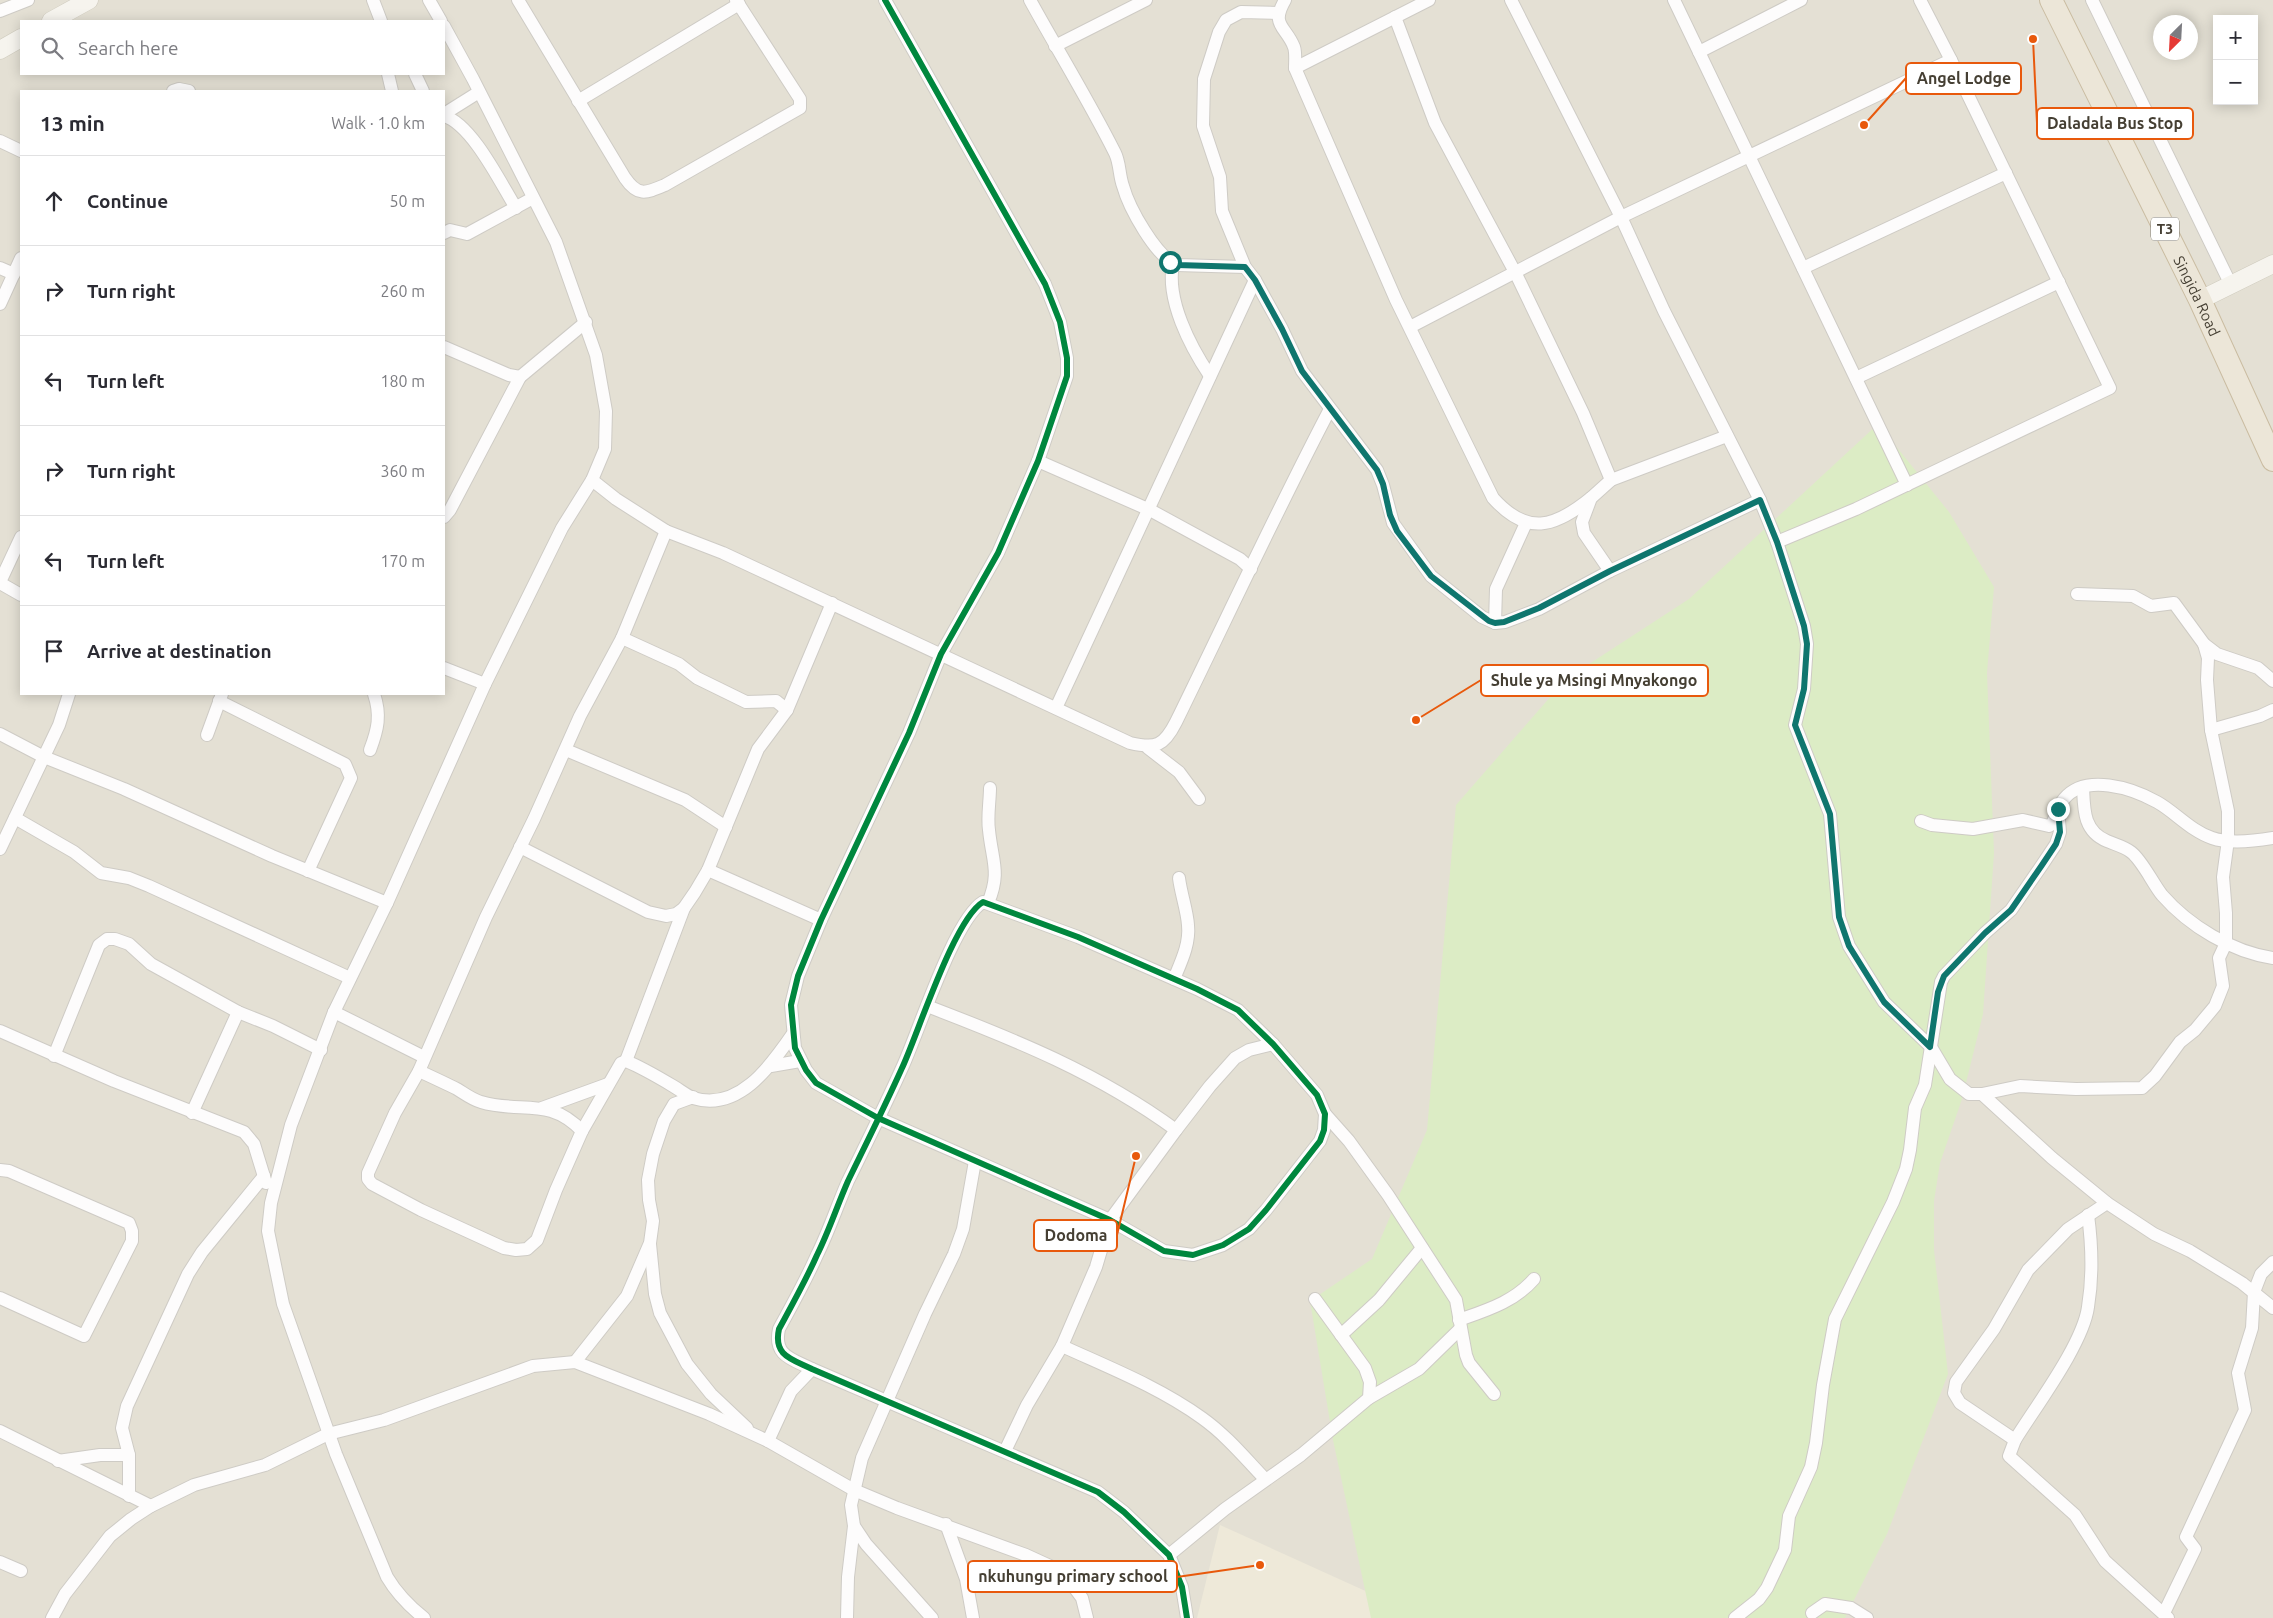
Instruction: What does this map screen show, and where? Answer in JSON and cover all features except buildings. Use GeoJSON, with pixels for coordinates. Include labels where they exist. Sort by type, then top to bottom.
{"type":"FeatureCollection","features":[{"type":"Feature","properties":{"kind":"highway","name":"Singida Road"},"geometry":{"type":"LineString","coordinates":[[2051,0],[2200,300],[2273,460]]}},
{"type":"Feature","properties":{"kind":"street"},"geometry":{"type":"LineString","coordinates":[[0,11],[28,0]]}},
{"type":"Feature","properties":{"kind":"street"},"geometry":{"type":"LineString","coordinates":[[53,20],[88,0]]}},
{"type":"Feature","properties":{"kind":"street"},"geometry":{"type":"LineString","coordinates":[[373,0],[381,20]]}},
{"type":"Feature","properties":{"kind":"street"},"geometry":{"type":"LineString","coordinates":[[429,0],[440,20]]}},
{"type":"Feature","properties":{"kind":"street"},"geometry":{"type":"LineString","coordinates":[[518,0],[578,101],[625,178],[633,189],[639,192],[650,191],[665,185],[796,112],[800,106],[800,99],[738,2],[578,101]]}},
{"type":"Feature","properties":{"kind":"street"},"geometry":{"type":"LineString","coordinates":[[1030,0],[1115,153],[1122,184],[1130,205],[1151,239],[1173,264],[1245,267]]}},
{"type":"Feature","properties":{"kind":"street"},"geometry":{"type":"LineString","coordinates":[[1055,46],[1146,0]]}},
{"type":"Feature","properties":{"kind":"street"},"geometry":{"type":"LineString","coordinates":[[1285,0],[1279,13],[1278,22],[1295,48],[1295,68],[1396,300],[1493,498],[1502,509],[1526,523],[1534,525],[1555,521],[1578,508],[1611,480],[1727,436]]}},
{"type":"Feature","properties":{"kind":"street"},"geometry":{"type":"LineString","coordinates":[[1295,68],[1429,0]]}},
{"type":"Feature","properties":{"kind":"street"},"geometry":{"type":"LineString","coordinates":[[1511,0],[1622,217],[1664,312],[1760,500],[1777,542],[1804,626],[1807,644],[1804,689],[1795,725],[1830,814],[1839,917],[1849,946],[1884,1002],[1930,1047],[1950,1079],[1969,1094],[1982,1094],[2020,1086],[2076,1090],[2142,1088],[2155,1076],[2180,1042],[2195,1030],[2215,1006],[2223,986],[2219,958],[2226,943],[2223,877],[2228,840],[2228,812],[2211,730],[2206,680],[2208,658],[2204,644]]}},
{"type":"Feature","properties":{"kind":"street"},"geometry":{"type":"LineString","coordinates":[[1674,0],[1907,485]]}},
{"type":"Feature","properties":{"kind":"street"},"geometry":{"type":"LineString","coordinates":[[1699,52],[1801,0]]}},
{"type":"Feature","properties":{"kind":"street"},"geometry":{"type":"LineString","coordinates":[[1777,542],[1907,485],[2110,388],[1920,0]]}},
{"type":"Feature","properties":{"kind":"street"},"geometry":{"type":"LineString","coordinates":[[2092,0],[2231,285]]}},
{"type":"Feature","properties":{"kind":"street"},"geometry":{"type":"LineString","coordinates":[[888,1],[970,153],[1021,238],[1045,284],[1060,322],[1068,358],[1066,376],[1038,461],[998,553],[941,654],[909,732],[821,920],[798,976],[791,1005],[792,1035],[800,1061],[816,1083],[878,1118],[1110,1220],[1164,1251],[1192,1255],[1223,1245],[1249,1229],[1320,1140],[1324,1130],[1325,1114]]}},
{"type":"Feature","properties":{"kind":"street"},"geometry":{"type":"LineString","coordinates":[[1279,13],[1241,12],[1226,20],[1219,32],[1204,79],[1203,126],[1220,178],[1222,210],[1245,267],[1255,280],[1282,329],[1302,371],[1328,402],[1330,409],[1377,470],[1383,484],[1393,523],[1431,576],[1482,617],[1495,623],[1504,622],[1539,608],[1610,571],[1760,500]]}},
{"type":"Feature","properties":{"kind":"street"},"geometry":{"type":"LineString","coordinates":[[1395,17],[1436,122],[1516,274],[1583,413],[1611,480]]}},
{"type":"Feature","properties":{"kind":"street"},"geometry":{"type":"LineString","coordinates":[[424,1618],[400,1596],[387,1577],[328,1434],[283,1304],[268,1230],[271,1203],[292,1125],[334,1012],[387,903],[485,684],[562,528],[592,480],[605,449],[606,411],[596,355],[586,322],[556,242],[445,28]]}},
{"type":"Feature","properties":{"kind":"street"},"geometry":{"type":"LineString","coordinates":[[0,50],[20,39]]}},
{"type":"Feature","properties":{"kind":"street"},"geometry":{"type":"LineString","coordinates":[[1410,327],[1516,274],[1622,217],[1951,60]]}},
{"type":"Feature","properties":{"kind":"street"},"geometry":{"type":"LineString","coordinates":[[388,75],[392,90]]}},
{"type":"Feature","properties":{"kind":"street"},"geometry":{"type":"LineString","coordinates":[[415,75],[423,90]]}},
{"type":"Feature","properties":{"kind":"street"},"geometry":{"type":"LineString","coordinates":[[445,114],[479,92]]}},
{"type":"Feature","properties":{"kind":"street"},"geometry":{"type":"LineString","coordinates":[[445,116],[465,131],[481,151],[516,208]]}},
{"type":"Feature","properties":{"kind":"street"},"geometry":{"type":"LineString","coordinates":[[0,141],[20,151]]}},
{"type":"Feature","properties":{"kind":"street"},"geometry":{"type":"LineString","coordinates":[[1803,268],[2006,173]]}},
{"type":"Feature","properties":{"kind":"street"},"geometry":{"type":"LineString","coordinates":[[445,232],[450,230],[467,234],[533,198]]}},
{"type":"Feature","properties":{"kind":"street"},"geometry":{"type":"LineString","coordinates":[[0,304],[20,260]]}},
{"type":"Feature","properties":{"kind":"street"},"geometry":{"type":"LineString","coordinates":[[1173,264],[1171,285],[1176,304],[1192,349],[1210,376]]}},
{"type":"Feature","properties":{"kind":"street"},"geometry":{"type":"LineString","coordinates":[[2200,300],[2273,264]]}},
{"type":"Feature","properties":{"kind":"street"},"geometry":{"type":"LineString","coordinates":[[0,268],[14,274]]}},
{"type":"Feature","properties":{"kind":"street"},"geometry":{"type":"LineString","coordinates":[[1056,708],[1150,510],[1255,280]]}},
{"type":"Feature","properties":{"kind":"street"},"geometry":{"type":"LineString","coordinates":[[1856,378],[2059,282]]}},
{"type":"Feature","properties":{"kind":"street"},"geometry":{"type":"LineString","coordinates":[[445,516],[450,510],[520,377],[586,322]]}},
{"type":"Feature","properties":{"kind":"street"},"geometry":{"type":"LineString","coordinates":[[445,347],[508,375],[520,377]]}},
{"type":"Feature","properties":{"kind":"street"},"geometry":{"type":"LineString","coordinates":[[1148,748],[1161,743],[1170,735],[1251,569],[1276,513],[1330,409]]}},
{"type":"Feature","properties":{"kind":"street"},"geometry":{"type":"LineString","coordinates":[[1038,461],[1150,510],[1240,559],[1251,569]]}},
{"type":"Feature","properties":{"kind":"street"},"geometry":{"type":"LineString","coordinates":[[592,480],[616,499],[666,531],[723,553],[1130,743],[1148,748],[1179,772],[1199,799]]}},
{"type":"Feature","properties":{"kind":"street"},"geometry":{"type":"LineString","coordinates":[[1591,498],[1582,522],[1584,533],[1610,571]]}},
{"type":"Feature","properties":{"kind":"street"},"geometry":{"type":"LineString","coordinates":[[1495,623],[1498,584],[1526,523]]}},
{"type":"Feature","properties":{"kind":"street"},"geometry":{"type":"LineString","coordinates":[[666,531],[622,638],[580,716],[566,750],[486,917],[419,1071],[396,1113],[368,1173],[368,1179],[372,1184],[421,1210],[504,1248],[527,1249],[537,1240],[556,1190],[582,1131],[617,1068],[626,1061],[684,908],[708,870],[758,750],[787,710],[832,603]]}},
{"type":"Feature","properties":{"kind":"street"},"geometry":{"type":"LineString","coordinates":[[20,539],[0,583],[20,594]]}},
{"type":"Feature","properties":{"kind":"street"},"geometry":{"type":"LineString","coordinates":[[2077,594],[2133,596],[2151,606],[2174,603],[2204,644],[2218,654],[2258,668],[2273,681]]}},
{"type":"Feature","properties":{"kind":"street"},"geometry":{"type":"LineString","coordinates":[[622,638],[678,664],[697,678],[746,702],[776,701],[787,710]]}},
{"type":"Feature","properties":{"kind":"street"},"geometry":{"type":"LineString","coordinates":[[445,668],[485,684]]}},
{"type":"Feature","properties":{"kind":"street"},"geometry":{"type":"LineString","coordinates":[[0,849],[59,725],[70,695]]}},
{"type":"Feature","properties":{"kind":"street"},"geometry":{"type":"LineString","coordinates":[[370,750],[379,720],[374,695]]}},
{"type":"Feature","properties":{"kind":"street"},"geometry":{"type":"LineString","coordinates":[[206,735],[221,697],[344,764],[351,778],[308,871]]}},
{"type":"Feature","properties":{"kind":"street"},"geometry":{"type":"LineString","coordinates":[[2211,730],[2247,721],[2273,710]]}},
{"type":"Feature","properties":{"kind":"street"},"geometry":{"type":"LineString","coordinates":[[0,734],[44,757],[124,789],[308,871],[387,903]]}},
{"type":"Feature","properties":{"kind":"street"},"geometry":{"type":"LineString","coordinates":[[566,750],[685,800],[726,827]]}},
{"type":"Feature","properties":{"kind":"street"},"geometry":{"type":"LineString","coordinates":[[1921,821],[1932,825],[1973,829],[2023,820],[2049,826],[2052,824],[2064,799],[2083,786],[2097,784],[2128,790],[2156,802],[2205,835],[2228,840],[2273,838]]}},
{"type":"Feature","properties":{"kind":"street"},"geometry":{"type":"LineString","coordinates":[[2083,786],[2086,822],[2092,831],[2100,838],[2132,852],[2162,896],[2194,924],[2226,943],[2273,958]]}},
{"type":"Feature","properties":{"kind":"street"},"geometry":{"type":"LineString","coordinates":[[988,903],[993,892],[996,869],[988,823],[990,788]]}},
{"type":"Feature","properties":{"kind":"street"},"geometry":{"type":"LineString","coordinates":[[1735,1618],[1759,1599],[1767,1588],[1786,1550],[1789,1516],[1811,1468],[1835,1319],[1893,1202],[1906,1169],[1915,1108],[1925,1085],[1938,992],[1944,976],[1985,933],[2011,910],[2042,865],[2056,844],[2060,832],[2058,809]]}},
{"type":"Feature","properties":{"kind":"street"},"geometry":{"type":"LineString","coordinates":[[15,818],[74,852],[101,873],[129,878],[149,886],[350,978]]}},
{"type":"Feature","properties":{"kind":"street"},"geometry":{"type":"LineString","coordinates":[[520,847],[648,912],[666,916],[676,914],[684,908]]}},
{"type":"Feature","properties":{"kind":"street"},"geometry":{"type":"LineString","coordinates":[[708,870],[821,920]]}},
{"type":"Feature","properties":{"kind":"street"},"geometry":{"type":"LineString","coordinates":[[1174,979],[1186,950],[1188,938],[1188,925],[1179,878]]}},
{"type":"Feature","properties":{"kind":"street"},"geometry":{"type":"LineString","coordinates":[[1187,1618],[1182,1587],[1169,1554],[1124,1512],[1098,1492],[889,1400],[812,1369],[783,1354],[776,1341],[779,1329],[818,1255],[843,1193],[903,1067],[927,1006],[966,920],[977,906],[983,902],[988,903],[1078,937],[1174,979],[1238,1010],[1273,1044],[1317,1095],[1325,1114],[1360,1156],[1422,1248],[1456,1300],[1469,1363],[1494,1394]]}},
{"type":"Feature","properties":{"kind":"street"},"geometry":{"type":"LineString","coordinates":[[54,1056],[93,957],[99,945],[107,939],[114,939],[129,944],[152,964],[238,1012],[273,1026],[321,1050]]}},
{"type":"Feature","properties":{"kind":"street"},"geometry":{"type":"LineString","coordinates":[[927,1006],[1001,1034],[1104,1082],[1139,1103],[1176,1130]]}},
{"type":"Feature","properties":{"kind":"street"},"geometry":{"type":"LineString","coordinates":[[192,1113],[238,1012]]}},
{"type":"Feature","properties":{"kind":"street"},"geometry":{"type":"LineString","coordinates":[[334,1012],[424,1057]]}},
{"type":"Feature","properties":{"kind":"street"},"geometry":{"type":"LineString","coordinates":[[0,1031],[54,1056],[192,1113],[244,1132],[254,1144],[271,1203]]}},
{"type":"Feature","properties":{"kind":"street"},"geometry":{"type":"LineString","coordinates":[[626,1061],[693,1097],[722,1100],[733,1097],[771,1066],[792,1035]]}},
{"type":"Feature","properties":{"kind":"street"},"geometry":{"type":"LineString","coordinates":[[1005,1451],[1026,1405],[1062,1346],[1096,1267],[1110,1220],[1176,1130],[1234,1058],[1249,1050],[1273,1044]]}},
{"type":"Feature","properties":{"kind":"street"},"geometry":{"type":"LineString","coordinates":[[771,1066],[800,1061]]}},
{"type":"Feature","properties":{"kind":"street"},"geometry":{"type":"LineString","coordinates":[[419,1071],[480,1102],[508,1108],[542,1108],[570,1118],[582,1131]]}},
{"type":"Feature","properties":{"kind":"street"},"geometry":{"type":"LineString","coordinates":[[542,1108],[608,1084]]}},
{"type":"Feature","properties":{"kind":"street"},"geometry":{"type":"LineString","coordinates":[[1982,1094],[2045,1152],[2107,1203],[2154,1234],[2190,1251],[2254,1292],[2273,1308]]}},
{"type":"Feature","properties":{"kind":"street"},"geometry":{"type":"LineString","coordinates":[[693,1097],[674,1104],[669,1110],[653,1154],[648,1180],[653,1221],[650,1243],[655,1294],[660,1313],[687,1364],[711,1394],[756,1437]]}},
{"type":"Feature","properties":{"kind":"street"},"geometry":{"type":"LineString","coordinates":[[847,1618],[848,1577],[854,1526],[851,1505],[862,1458],[925,1314],[954,1254],[963,1229],[975,1161]]}},
{"type":"Feature","properties":{"kind":"street"},"geometry":{"type":"LineString","coordinates":[[0,1170],[9,1170],[129,1223],[132,1231],[132,1241],[84,1336],[0,1298]]}},
{"type":"Feature","properties":{"kind":"street"},"geometry":{"type":"LineString","coordinates":[[129,1496],[129,1455],[122,1428],[127,1406],[188,1274],[202,1252],[264,1176]]}},
{"type":"Feature","properties":{"kind":"street"},"geometry":{"type":"LineString","coordinates":[[2015,1440],[1960,1403],[1954,1393],[1956,1382],[1994,1329],[2028,1270],[2051,1244],[2068,1229],[2107,1203]]}},
{"type":"Feature","properties":{"kind":"street"},"geometry":{"type":"LineString","coordinates":[[2088,1215],[2092,1242],[2088,1308],[2076,1342],[2015,1440],[2009,1456],[2075,1515],[2105,1561],[2166,1615],[2195,1549],[2186,1537],[2245,1410],[2238,1373],[2252,1328],[2254,1292],[2261,1274],[2273,1262]]}},
{"type":"Feature","properties":{"kind":"street"},"geometry":{"type":"LineString","coordinates":[[575,1362],[627,1296],[650,1243]]}},
{"type":"Feature","properties":{"kind":"street"},"geometry":{"type":"LineString","coordinates":[[1342,1335],[1379,1300],[1422,1248]]}},
{"type":"Feature","properties":{"kind":"street"},"geometry":{"type":"LineString","coordinates":[[1169,1554],[1265,1479],[1301,1455],[1369,1398],[1419,1369],[1460,1324],[1521,1293],[1534,1279]]}},
{"type":"Feature","properties":{"kind":"street"},"geometry":{"type":"LineString","coordinates":[[1315,1299],[1365,1368],[1370,1382],[1369,1398]]}},
{"type":"Feature","properties":{"kind":"street"},"geometry":{"type":"LineString","coordinates":[[1062,1346],[1142,1382],[1202,1417],[1222,1434],[1265,1479]]}},
{"type":"Feature","properties":{"kind":"street"},"geometry":{"type":"LineString","coordinates":[[52,1618],[65,1594],[110,1536],[151,1506],[194,1485],[266,1464],[328,1434],[384,1420],[534,1366],[575,1362],[709,1414],[768,1442],[854,1490],[897,1508],[946,1524],[1026,1555],[1050,1566],[1068,1579],[1082,1598],[1087,1618]]}},
{"type":"Feature","properties":{"kind":"street"},"geometry":{"type":"LineString","coordinates":[[768,1442],[791,1391],[812,1369]]}},
{"type":"Feature","properties":{"kind":"street"},"geometry":{"type":"LineString","coordinates":[[0,1431],[151,1506]]}},
{"type":"Feature","properties":{"kind":"street"},"geometry":{"type":"LineString","coordinates":[[58,1461],[100,1455],[129,1455]]}},
{"type":"Feature","properties":{"kind":"street"},"geometry":{"type":"LineString","coordinates":[[946,1524],[966,1579],[973,1618]]}},
{"type":"Feature","properties":{"kind":"street"},"geometry":{"type":"LineString","coordinates":[[854,1526],[866,1544],[932,1618]]}},
{"type":"Feature","properties":{"kind":"street"},"geometry":{"type":"LineString","coordinates":[[0,1562],[21,1571]]}},
{"type":"Feature","properties":{"kind":"street"},"geometry":{"type":"LineString","coordinates":[[1812,1613],[1825,1604],[1851,1608],[1867,1618]]}},
{"type":"Feature","properties":{"kind":"shaded area"},"geometry":{"type":"Polygon","coordinates":[[[0,0],[2273,0],[2273,1618],[0,1618],[0,0]]]}},
{"type":"Feature","properties":{"kind":"shaded area"},"geometry":{"type":"Polygon","coordinates":[[[1220,1525],[1425,1618],[1197,1618],[1220,1525]]]}},
{"type":"Feature","properties":{"kind":"green space"},"geometry":{"type":"Polygon","coordinates":[[[1878,424],[1949,512],[1994,587],[1987,673],[1994,853],[1983,1014],[1962,1099],[1940,1163],[1934,1201],[1934,1250],[1948,1374],[1887,1534],[1845,1618],[1371,1618],[1333,1440],[1310,1301],[1372,1259],[1427,1130],[1456,805],[1566,679],[1689,599],[1878,424]]]}},
{"type":"Feature","properties":{"kind":"cycle path"},"geometry":{"type":"LineString","coordinates":[[885,0],[1045,284],[1060,322],[1067,358],[1067,376],[1038,461],[998,553],[941,654],[909,733],[821,920],[798,976],[791,1005],[795,1048],[806,1070],[816,1083],[878,1118],[1110,1220],[1164,1251],[1193,1255],[1223,1245],[1249,1229],[1320,1141],[1324,1130],[1325,1114],[1317,1095],[1273,1044],[1238,1010],[1197,989],[1078,937],[983,902],[972,913],[960,930],[949,953],[902,1068],[882,1111],[875,1125],[869,1139],[848,1181],[813,1264],[779,1329],[779,1345],[782,1351],[791,1359],[812,1369],[1098,1492],[1124,1512],[1169,1555],[1182,1587],[1187,1618]]}},
{"type":"Feature","properties":{"kind":"place","name":"Daladala Bus Stop"},"geometry":{"type":"Point","coordinates":[2033,39]}},
{"type":"Feature","properties":{"kind":"place","name":"Angel Lodge"},"geometry":{"type":"Point","coordinates":[1864,125]}},
{"type":"Feature","properties":{"kind":"place","name":"Shule ya Msingi Mnyakongo"},"geometry":{"type":"Point","coordinates":[1416,720]}},
{"type":"Feature","properties":{"kind":"place","name":"Dodoma"},"geometry":{"type":"Point","coordinates":[1136,1156]}},
{"type":"Feature","properties":{"kind":"place","name":"nkuhungu primary school"},"geometry":{"type":"Point","coordinates":[1260,1565]}},
{"type":"Feature","properties":{"kind":"route"},"geometry":{"type":"LineString","coordinates":[[1170,262],[1177,265],[1232,265],[1245,267],[1255,280],[1282,329],[1302,371],[1328,402],[1330,409],[1377,470],[1383,484],[1390,515],[1397,531],[1431,576],[1489,621],[1495,623],[1504,622],[1539,608],[1610,571],[1760,500],[1777,542],[1804,626],[1807,644],[1804,689],[1795,725],[1830,814],[1838,878],[1839,917],[1849,946],[1884,1002],[1930,1047],[1938,992],[1944,976],[1985,933],[2011,910],[2042,865],[2056,844],[2060,832],[2058,809]]}}]}
